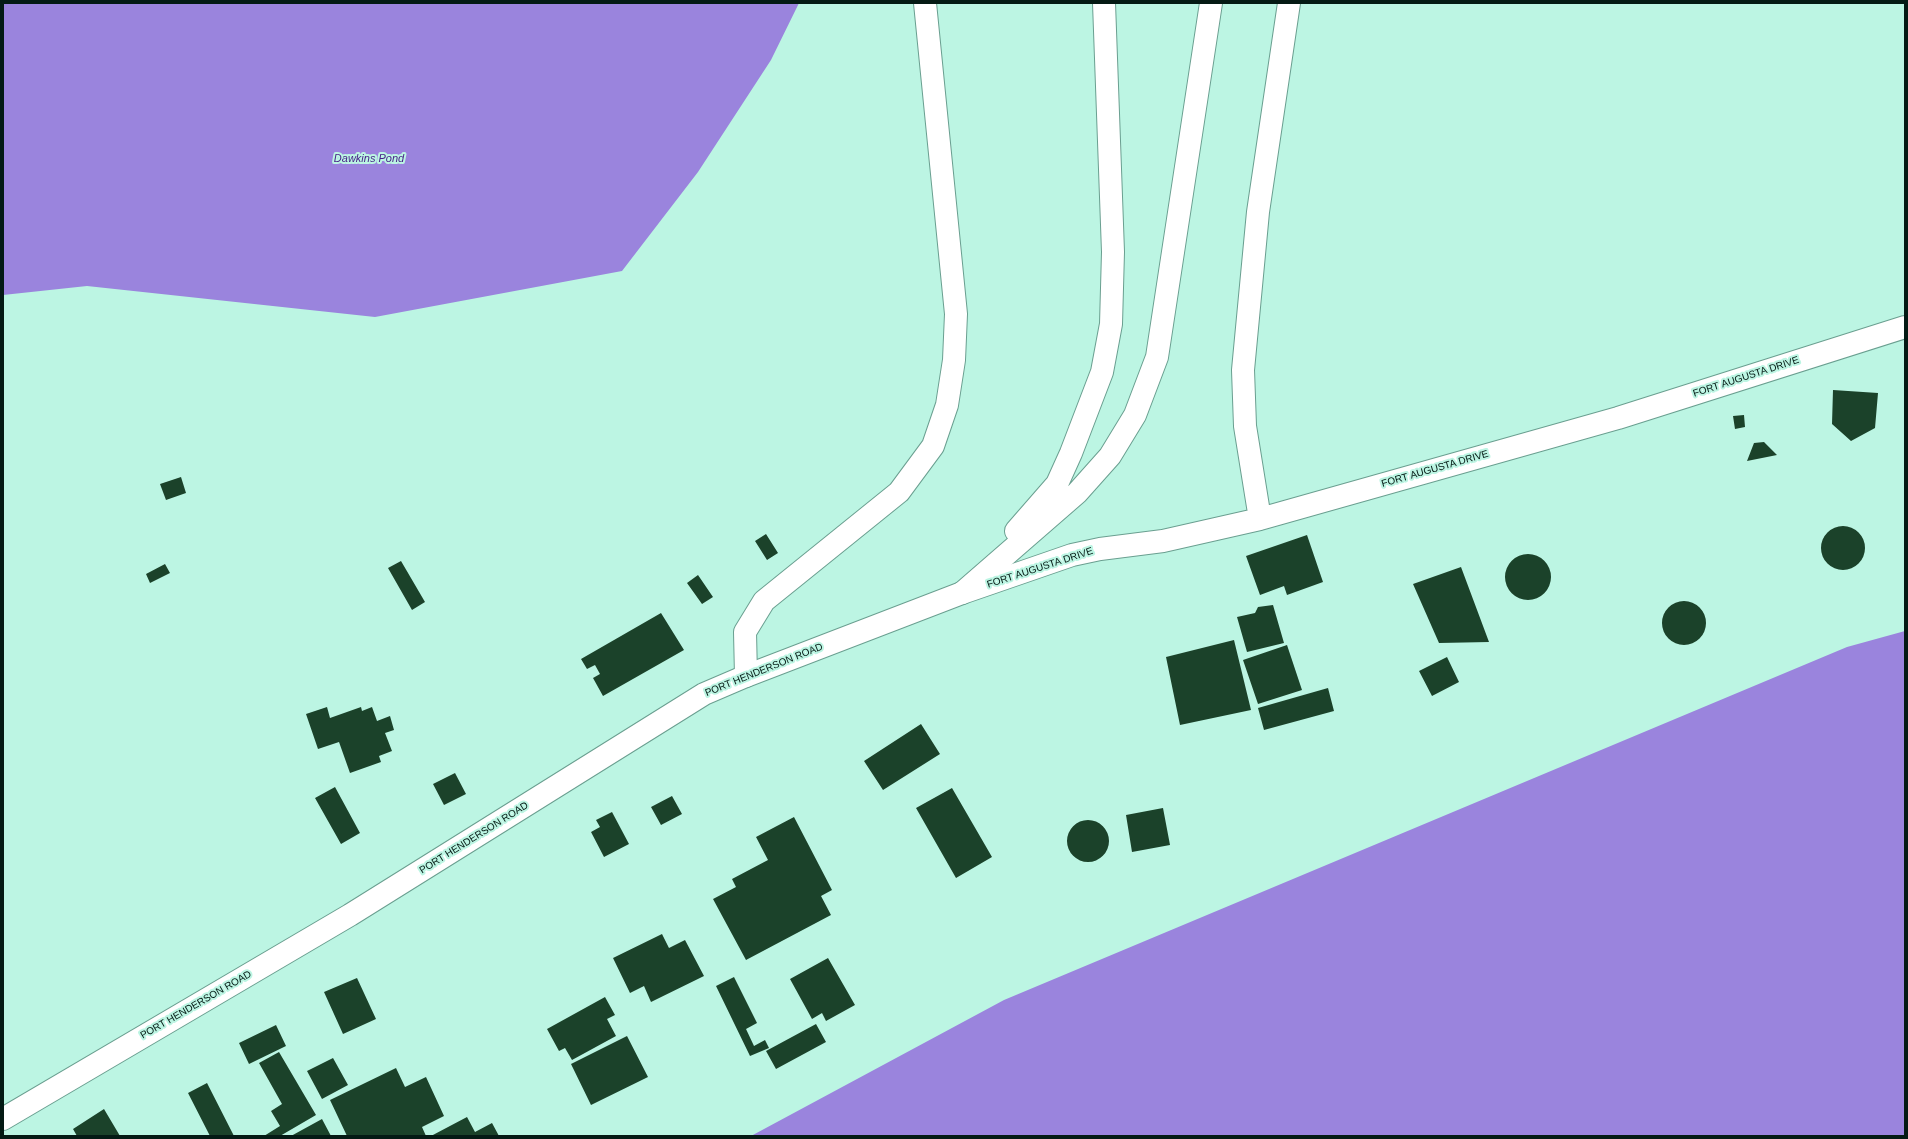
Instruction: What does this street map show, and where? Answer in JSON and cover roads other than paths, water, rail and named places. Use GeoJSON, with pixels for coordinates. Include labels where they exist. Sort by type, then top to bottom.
{"type":"FeatureCollection","features":[{"type":"Feature","properties":{"kind":"main road"},"geometry":{"type":"LineString","coordinates":[[746,676],[745,632],[764,602],[899,492],[933,446],[947,405],[954,360],[956,314],[925,3]]}},
{"type":"Feature","properties":{"kind":"main road"},"geometry":{"type":"LineString","coordinates":[[962,594],[1057,484],[1071,453],[1102,372],[1111,324],[1114,252],[1104,3]]}},
{"type":"Feature","properties":{"kind":"main road"},"geometry":{"type":"LineString","coordinates":[[962,594],[1076,493],[1110,456],[1135,415],[1157,357],[1211,3]]}},
{"type":"Feature","properties":{"kind":"main road"},"geometry":{"type":"LineString","coordinates":[[1260,519],[1245,426],[1243,370],[1258,212],[1289,3]]}},
{"type":"Feature","properties":{"kind":"main road","name":"FORT AUGUSTA DRIVE"},"geometry":{"type":"LineString","coordinates":[[962,594],[1072,555],[1115,546],[1163,541],[1260,519],[1618,418],[1905,327]]}},
{"type":"Feature","properties":{"kind":"main road","name":"PORT HENDERSON ROAD"},"geometry":{"type":"LineString","coordinates":[[3,1119],[350,915],[704,694],[746,676],[962,594]]}},
{"type":"Feature","properties":{"kind":"water","name":"Dawkins Pond"},"geometry":{"type":"Polygon","coordinates":[[[3,3],[799,3],[771,60],[698,172],[622,271],[375,317],[87,286],[3,295],[3,3]]]}},
{"type":"Feature","properties":{"kind":"water"},"geometry":{"type":"Polygon","coordinates":[[[1905,631],[1905,1136],[751,1136],[1004,1000],[1847,647],[1905,631]]]}}]}
